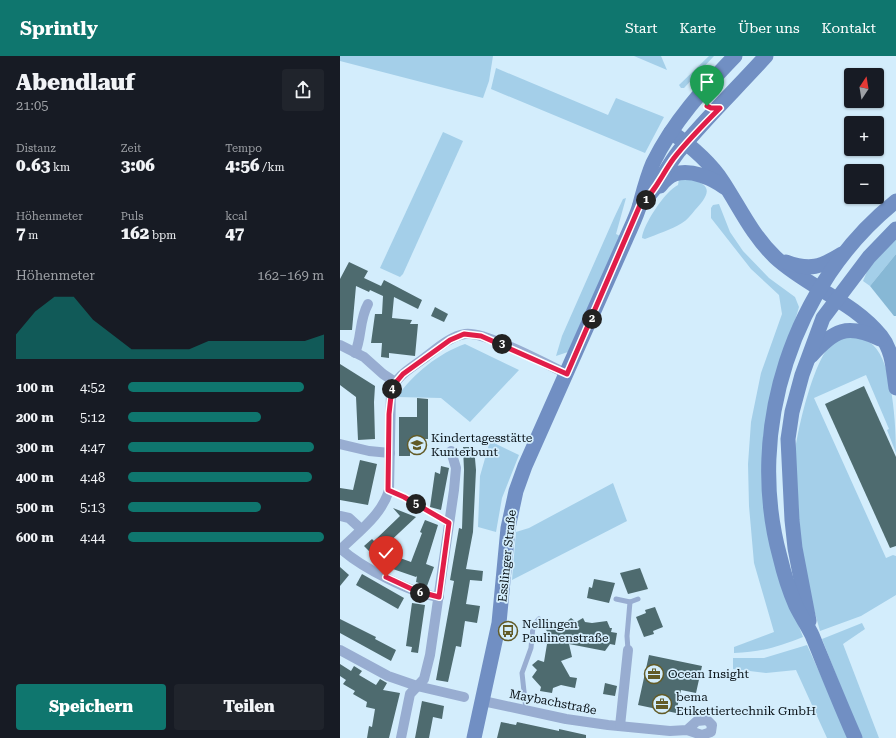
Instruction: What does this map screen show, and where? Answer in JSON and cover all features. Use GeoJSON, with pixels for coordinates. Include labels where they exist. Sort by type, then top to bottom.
{"type":"FeatureCollection","features":[{"type":"Feature","properties":{"kind":"main road","name":"Esslinger Straße"},"geometry":{"type":"LineString","coordinates":[[474,738],[499,623],[508,528],[514,500],[525,466],[567,374],[640,205],[643,187],[652,165],[671,132],[706,88],[735,56]]}},
{"type":"Feature","properties":{"kind":"main road","name":"Esslinger Straße"},"geometry":{"type":"LineString","coordinates":[[640,205],[656,189],[667,167],[687,143],[766,56]]}},
{"type":"Feature","properties":{"kind":"main road"},"geometry":{"type":"LineString","coordinates":[[706,88],[707,106],[711,108],[720,108]]}},
{"type":"Feature","properties":{"kind":"main road"},"geometry":{"type":"LineString","coordinates":[[671,132],[687,143],[713,168],[754,232],[776,258],[865,320],[886,343],[891,359],[896,388]]}},
{"type":"Feature","properties":{"kind":"main road"},"geometry":{"type":"LineString","coordinates":[[656,189],[672,176],[685,173],[710,179],[728,191]]}},
{"type":"Feature","properties":{"kind":"main road"},"geometry":{"type":"LineString","coordinates":[[855,738],[811,634],[794,601],[776,542],[770,508],[768,457],[772,418],[785,365],[803,322],[820,290],[849,249],[874,221],[896,200]]}},
{"type":"Feature","properties":{"kind":"main road"},"geometry":{"type":"LineString","coordinates":[[811,634],[793,536],[788,445],[792,412],[806,364],[824,318],[869,257],[896,229]]}},
{"type":"Feature","properties":{"kind":"main road"},"geometry":{"type":"LineString","coordinates":[[776,258],[797,266],[810,268],[828,262],[849,249]]}},
{"type":"Feature","properties":{"kind":"main road"},"geometry":{"type":"LineString","coordinates":[[806,364],[823,343],[833,335],[842,331],[861,331],[886,343]]}},
{"type":"Feature","properties":{"kind":"street"},"geometry":{"type":"LineString","coordinates":[[355,353],[358,346],[362,316],[368,304]]}},
{"type":"Feature","properties":{"kind":"street"},"geometry":{"type":"LineString","coordinates":[[439,597],[416,591],[386,577],[347,555],[340,549],[381,508],[388,490],[390,453],[390,395],[396,382],[403,374],[430,354],[456,338],[466,334],[486,338],[567,374]]}},
{"type":"Feature","properties":{"kind":"street"},"geometry":{"type":"LineString","coordinates":[[340,345],[368,360],[383,374],[396,382]]}},
{"type":"Feature","properties":{"kind":"street"},"geometry":{"type":"LineString","coordinates":[[340,444],[369,451],[390,453]]}},
{"type":"Feature","properties":{"kind":"street"},"geometry":{"type":"LineString","coordinates":[[401,738],[410,694],[424,679],[428,662],[439,597],[455,480],[456,468],[451,451]]}},
{"type":"Feature","properties":{"kind":"street"},"geometry":{"type":"LineString","coordinates":[[340,516],[349,518],[361,529]]}},
{"type":"Feature","properties":{"kind":"street"},"geometry":{"type":"LineString","coordinates":[[340,650],[388,676],[417,686],[464,697]]}},
{"type":"Feature","properties":{"kind":"street"},"geometry":{"type":"LineString","coordinates":[[620,726],[628,650]]}},
{"type":"Feature","properties":{"kind":"street","name":"Maybachstraße"},"geometry":{"type":"LineString","coordinates":[[482,701],[566,718],[620,726],[670,731],[687,730]]}},
{"type":"Feature","properties":{"kind":"lane"},"geometry":{"type":"LineString","coordinates":[[388,490],[404,497],[449,523]]}},
{"type":"Feature","properties":{"kind":"lane"},"geometry":{"type":"LineString","coordinates":[[616,599],[630,602],[638,599]]}},
{"type":"Feature","properties":{"kind":"lane"},"geometry":{"type":"LineString","coordinates":[[628,650],[627,636],[630,602]]}},
{"type":"Feature","properties":{"kind":"lane"},"geometry":{"type":"LineString","coordinates":[[526,710],[522,673],[531,648],[532,626],[539,618]]}},
{"type":"Feature","properties":{"kind":"shaded area"},"geometry":{"type":"Polygon","coordinates":[[[340,56],[493,56],[489,81],[483,98],[340,61],[340,56]]]}},
{"type":"Feature","properties":{"kind":"shaded area"},"geometry":{"type":"Polygon","coordinates":[[[634,56],[661,56],[667,70],[634,56]]]}},
{"type":"Feature","properties":{"kind":"shaded area"},"geometry":{"type":"Polygon","coordinates":[[[709,56],[714,56],[684,88],[681,88],[679,85],[709,56]]]}},
{"type":"Feature","properties":{"kind":"shaded area"},"geometry":{"type":"Polygon","coordinates":[[[496,68],[608,115],[616,98],[664,117],[645,153],[491,89],[496,68]]]}},
{"type":"Feature","properties":{"kind":"shaded area"},"geometry":{"type":"Polygon","coordinates":[[[443,132],[463,141],[403,274],[400,277],[380,268],[443,132]]]}},
{"type":"Feature","properties":{"kind":"shaded area"},"geometry":{"type":"Polygon","coordinates":[[[686,178],[695,180],[705,186],[707,190],[701,204],[682,223],[669,230],[645,239],[642,238],[643,232],[650,217],[661,201],[673,188],[678,185],[679,179],[686,178]]]}},
{"type":"Feature","properties":{"kind":"shaded area"},"geometry":{"type":"Polygon","coordinates":[[[626,198],[616,234],[620,236],[568,352],[556,356],[562,336],[614,218],[623,199],[626,198]]]}},
{"type":"Feature","properties":{"kind":"shaded area"},"geometry":{"type":"Polygon","coordinates":[[[719,204],[730,232],[743,251],[769,278],[795,297],[799,307],[766,420],[783,585],[803,637],[769,648],[734,653],[734,647],[774,632],[754,563],[749,506],[748,464],[751,422],[761,373],[782,314],[779,295],[751,269],[711,218],[711,208],[713,205],[719,204]]]}},
{"type":"Feature","properties":{"kind":"shaded area"},"geometry":{"type":"Polygon","coordinates":[[[896,238],[896,254],[870,286],[863,281],[868,269],[896,238]]]}},
{"type":"Feature","properties":{"kind":"shaded area"},"geometry":{"type":"Polygon","coordinates":[[[896,254],[896,316],[894,316],[870,286],[896,254]]]}},
{"type":"Feature","properties":{"kind":"shaded area"},"geometry":{"type":"Polygon","coordinates":[[[854,336],[871,343],[880,354],[885,366],[892,396],[896,453],[887,430],[889,429],[866,375],[814,398],[886,558],[893,555],[896,556],[896,595],[861,616],[820,631],[802,567],[795,452],[804,409],[821,359],[828,347],[836,340],[854,336]]]}},
{"type":"Feature","properties":{"kind":"shaded area"},"geometry":{"type":"Polygon","coordinates":[[[465,344],[519,370],[470,422],[441,398],[397,397],[403,388],[427,365],[455,348],[465,344]]]}},
{"type":"Feature","properties":{"kind":"shaded area"},"geometry":{"type":"Polygon","coordinates":[[[490,441],[519,455],[502,498],[496,532],[478,527],[480,476],[490,441]]]}},
{"type":"Feature","properties":{"kind":"shaded area"},"geometry":{"type":"Polygon","coordinates":[[[613,483],[627,521],[512,580],[516,532],[529,528],[613,483]]]}},
{"type":"Feature","properties":{"kind":"shaded area"},"geometry":{"type":"Polygon","coordinates":[[[862,623],[865,629],[843,644],[879,738],[861,738],[822,639],[862,623]]]}},
{"type":"Feature","properties":{"kind":"shaded area"},"geometry":{"type":"Polygon","coordinates":[[[807,645],[849,738],[827,738],[796,670],[766,673],[733,669],[733,658],[764,658],[807,645]]]}},
{"type":"Feature","properties":{"kind":"building"},"geometry":{"type":"Polygon","coordinates":[[[349,262],[368,271],[364,278],[381,286],[384,280],[422,300],[418,309],[394,297],[392,318],[412,320],[410,324],[418,324],[415,356],[389,353],[389,358],[381,357],[382,343],[371,343],[375,314],[382,314],[383,296],[370,290],[369,292],[356,286],[352,330],[340,330],[340,279],[349,262]]]}},
{"type":"Feature","properties":{"kind":"building"},"geometry":{"type":"Polygon","coordinates":[[[435,307],[448,314],[444,322],[431,316],[435,307]]]}},
{"type":"Feature","properties":{"kind":"building"},"geometry":{"type":"Polygon","coordinates":[[[340,364],[375,386],[375,439],[358,440],[356,397],[340,385],[340,364]]]}},
{"type":"Feature","properties":{"kind":"building"},"geometry":{"type":"Polygon","coordinates":[[[864,386],[896,457],[896,546],[890,548],[825,404],[864,386]]]}},
{"type":"Feature","properties":{"kind":"building"},"geometry":{"type":"Polygon","coordinates":[[[417,398],[428,399],[428,439],[410,439],[410,456],[399,456],[399,417],[417,417],[417,398]]]}},
{"type":"Feature","properties":{"kind":"building"},"geometry":{"type":"Polygon","coordinates":[[[463,447],[474,447],[476,470],[473,532],[466,569],[483,571],[482,581],[470,580],[466,604],[480,606],[477,623],[465,621],[461,647],[456,646],[448,682],[436,680],[454,581],[450,580],[459,528],[462,529],[464,470],[463,447]]]}},
{"type":"Feature","properties":{"kind":"building"},"geometry":{"type":"Polygon","coordinates":[[[360,460],[377,464],[368,505],[340,500],[340,488],[353,490],[360,460]]]}},
{"type":"Feature","properties":{"kind":"building"},"geometry":{"type":"Polygon","coordinates":[[[441,466],[449,468],[441,510],[430,507],[435,472],[440,474],[441,466]]]}},
{"type":"Feature","properties":{"kind":"building"},"geometry":{"type":"Polygon","coordinates":[[[393,508],[416,517],[384,547],[394,551],[392,555],[411,562],[422,533],[420,532],[425,520],[438,525],[426,564],[434,567],[427,586],[416,582],[417,576],[416,577],[387,567],[389,560],[373,555],[364,546],[372,539],[374,541],[400,516],[393,508]]]}},
{"type":"Feature","properties":{"kind":"building"},"geometry":{"type":"Polygon","coordinates":[[[340,567],[349,575],[340,586],[340,567]]]}},
{"type":"Feature","properties":{"kind":"building"},"geometry":{"type":"Polygon","coordinates":[[[640,568],[648,589],[628,594],[620,573],[640,568]]]}},
{"type":"Feature","properties":{"kind":"building"},"geometry":{"type":"Polygon","coordinates":[[[362,574],[404,598],[398,609],[356,585],[362,574]]]}},
{"type":"Feature","properties":{"kind":"building"},"geometry":{"type":"Polygon","coordinates":[[[594,579],[615,583],[609,603],[587,598],[589,587],[592,588],[594,579]]]}},
{"type":"Feature","properties":{"kind":"building"},"geometry":{"type":"Polygon","coordinates":[[[412,603],[425,605],[418,653],[411,652],[412,647],[406,646],[412,603]]]}},
{"type":"Feature","properties":{"kind":"building"},"geometry":{"type":"Polygon","coordinates":[[[655,607],[663,627],[653,631],[654,634],[644,637],[636,617],[646,613],[645,610],[655,607]]]}},
{"type":"Feature","properties":{"kind":"building"},"geometry":{"type":"Polygon","coordinates":[[[571,618],[576,622],[583,618],[585,622],[592,623],[607,621],[610,628],[612,628],[611,632],[617,633],[615,645],[610,644],[605,651],[569,644],[572,657],[561,661],[570,677],[577,678],[575,688],[561,685],[553,688],[552,693],[540,691],[541,687],[532,677],[537,670],[532,665],[538,660],[544,662],[547,644],[542,639],[548,632],[543,627],[546,623],[564,624],[571,618]]]}},
{"type":"Feature","properties":{"kind":"building"},"geometry":{"type":"Polygon","coordinates":[[[340,619],[376,637],[375,639],[396,650],[391,661],[340,633],[340,619]]]}},
{"type":"Feature","properties":{"kind":"building"},"geometry":{"type":"Polygon","coordinates":[[[649,655],[702,666],[696,693],[681,690],[676,713],[638,705],[649,655]]]}},
{"type":"Feature","properties":{"kind":"building"},"geometry":{"type":"Polygon","coordinates":[[[340,664],[351,671],[354,666],[362,671],[359,675],[376,685],[380,679],[387,683],[383,690],[400,693],[389,738],[367,738],[369,726],[372,727],[375,709],[366,707],[367,702],[353,694],[355,691],[343,684],[346,680],[340,676],[340,664]]]}},
{"type":"Feature","properties":{"kind":"building"},"geometry":{"type":"Polygon","coordinates":[[[605,683],[617,686],[615,696],[603,694],[605,683]]]}},
{"type":"Feature","properties":{"kind":"building"},"geometry":{"type":"Polygon","coordinates":[[[422,701],[444,706],[442,719],[433,717],[429,738],[415,738],[422,701]]]}},
{"type":"Feature","properties":{"kind":"building"},"geometry":{"type":"Polygon","coordinates":[[[501,722],[516,725],[517,722],[559,731],[559,729],[586,735],[586,738],[497,738],[501,722]]]}},
{"type":"Feature","properties":{"kind":"place","name":"Kindertagesstätte Kunterbunt"},"geometry":{"type":"Point","coordinates":[417,445]}},
{"type":"Feature","properties":{"kind":"place","name":"Nellingen Paulinenstraße"},"geometry":{"type":"Point","coordinates":[508,631]}},
{"type":"Feature","properties":{"kind":"place","name":"Ocean Insight"},"geometry":{"type":"Point","coordinates":[654,674]}},
{"type":"Feature","properties":{"kind":"place","name":"bema Etikettiertechnik GmbH"},"geometry":{"type":"Point","coordinates":[662,704]}},
{"type":"Feature","properties":{"kind":"route"},"geometry":{"type":"LineString","coordinates":[[386,577],[416,591],[439,597],[449,523],[404,497],[388,490],[389,414],[392,387],[403,374],[430,354],[464,334],[481,336],[567,374],[626,241],[640,205],[656,189],[667,167],[682,148],[720,108],[711,108],[707,106]]}}]}
